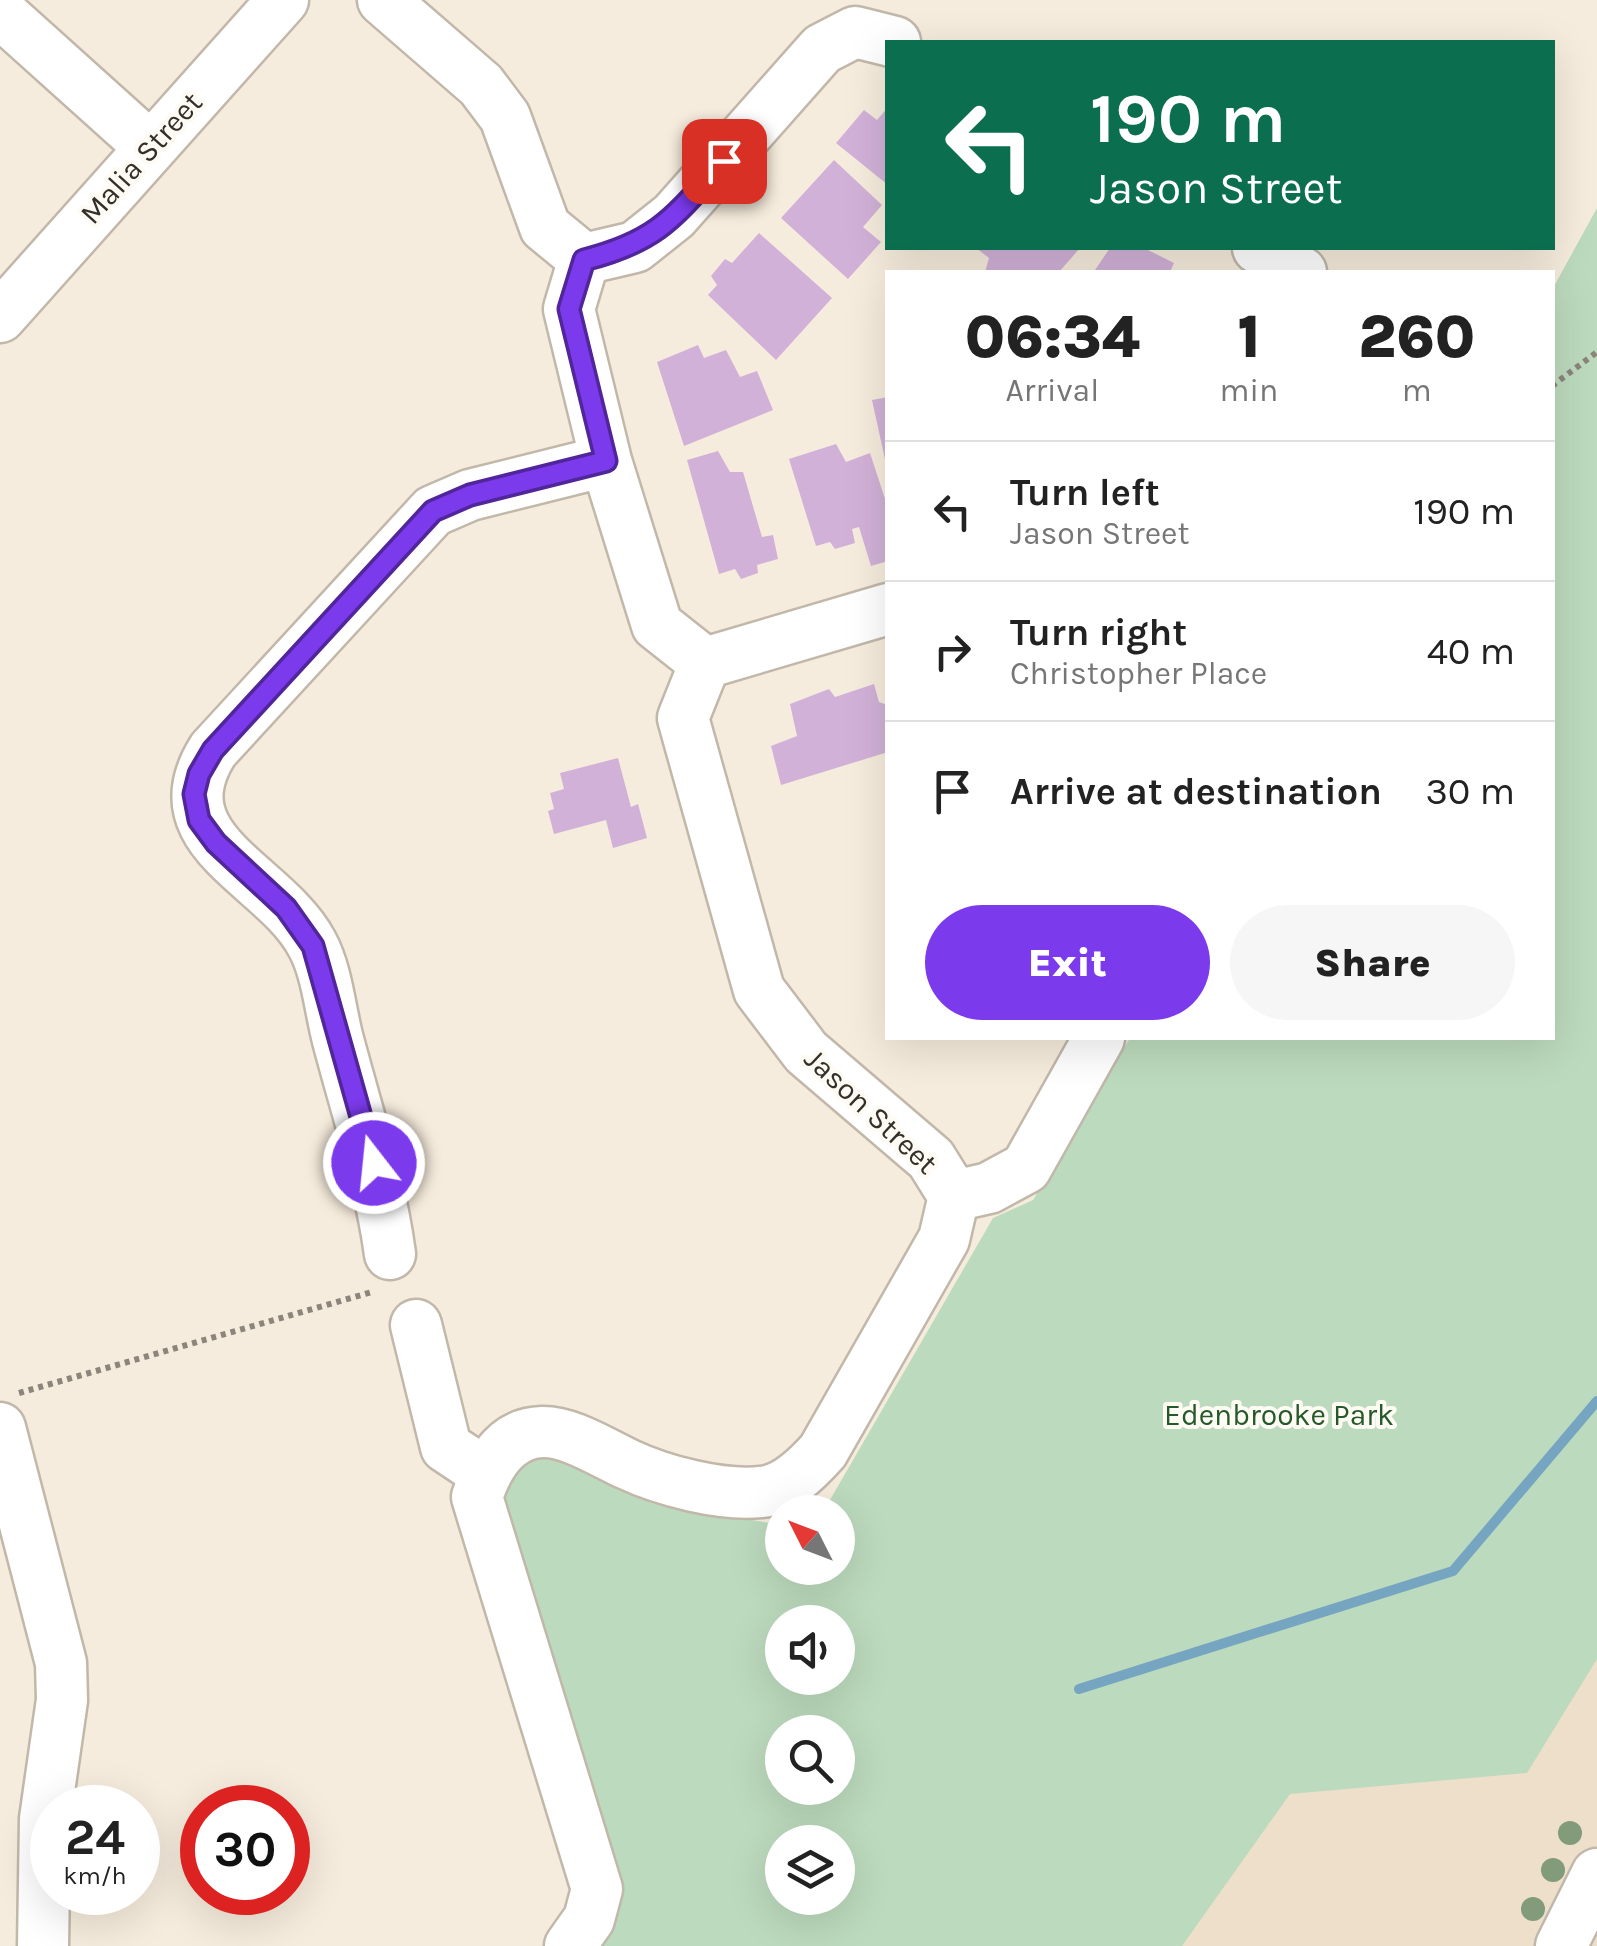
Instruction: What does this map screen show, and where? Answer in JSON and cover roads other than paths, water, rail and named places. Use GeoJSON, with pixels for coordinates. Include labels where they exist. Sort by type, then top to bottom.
{"type":"FeatureCollection","features":[{"type":"Feature","properties":{"kind":"street","name":"Malia Street"},"geometry":{"type":"LineString","coordinates":[[0,317],[283,0]]}},
{"type":"Feature","properties":{"kind":"street"},"geometry":{"type":"LineString","coordinates":[[383,0],[481,86],[505,117],[545,228],[584,260]]}},
{"type":"Feature","properties":{"kind":"street"},"geometry":{"type":"LineString","coordinates":[[0,12],[150,147]]}},
{"type":"Feature","properties":{"kind":"street"},"geometry":{"type":"LineString","coordinates":[[584,260],[634,247],[674,216],[822,49],[855,32],[887,40]]}},
{"type":"Feature","properties":{"kind":"street"},"geometry":{"type":"LineString","coordinates":[[1262,250],[1297,270]]}},
{"type":"Feature","properties":{"kind":"street"},"geometry":{"type":"LineString","coordinates":[[584,260],[569,309],[606,461],[657,625],[705,663],[885,610]]}},
{"type":"Feature","properties":{"kind":"street"},"geometry":{"type":"LineString","coordinates":[[382,1273],[374,1163],[313,946],[286,908],[216,843],[199,820],[194,794],[199,774],[213,750],[433,511],[470,495],[606,461]]}},
{"type":"Feature","properties":{"kind":"street","name":"Jason Street"},"geometry":{"type":"LineString","coordinates":[[484,1472],[523,1435],[546,1431],[645,1473],[711,1487],[763,1492],[801,1475],[823,1451],[944,1238],[954,1196],[930,1158],[806,1052],[759,990],[683,718],[705,663]]}},
{"type":"Feature","properties":{"kind":"street"},"geometry":{"type":"LineString","coordinates":[[954,1196],[989,1188],[1026,1168],[1099,1040]]}},
{"type":"Feature","properties":{"kind":"street"},"geometry":{"type":"LineString","coordinates":[[416,1325],[446,1448],[484,1472],[476,1497],[597,1889],[590,1920],[570,1946]]}},
{"type":"Feature","properties":{"kind":"street"},"geometry":{"type":"LineString","coordinates":[[0,1428],[61,1662],[62,1700],[45,1818],[43,1946]]}},
{"type":"Feature","properties":{"kind":"street"},"geometry":{"type":"LineString","coordinates":[[1561,1946],[1597,1874]]}},
{"type":"Feature","properties":{"kind":"waterway"},"geometry":{"type":"LineString","coordinates":[[1079,1689],[1453,1571],[1597,1401]]}},
{"type":"Feature","properties":{"kind":"park label","name":"Edenbrooke Park"},"geometry":{"type":"Point","coordinates":[1279,1415]}}]}
